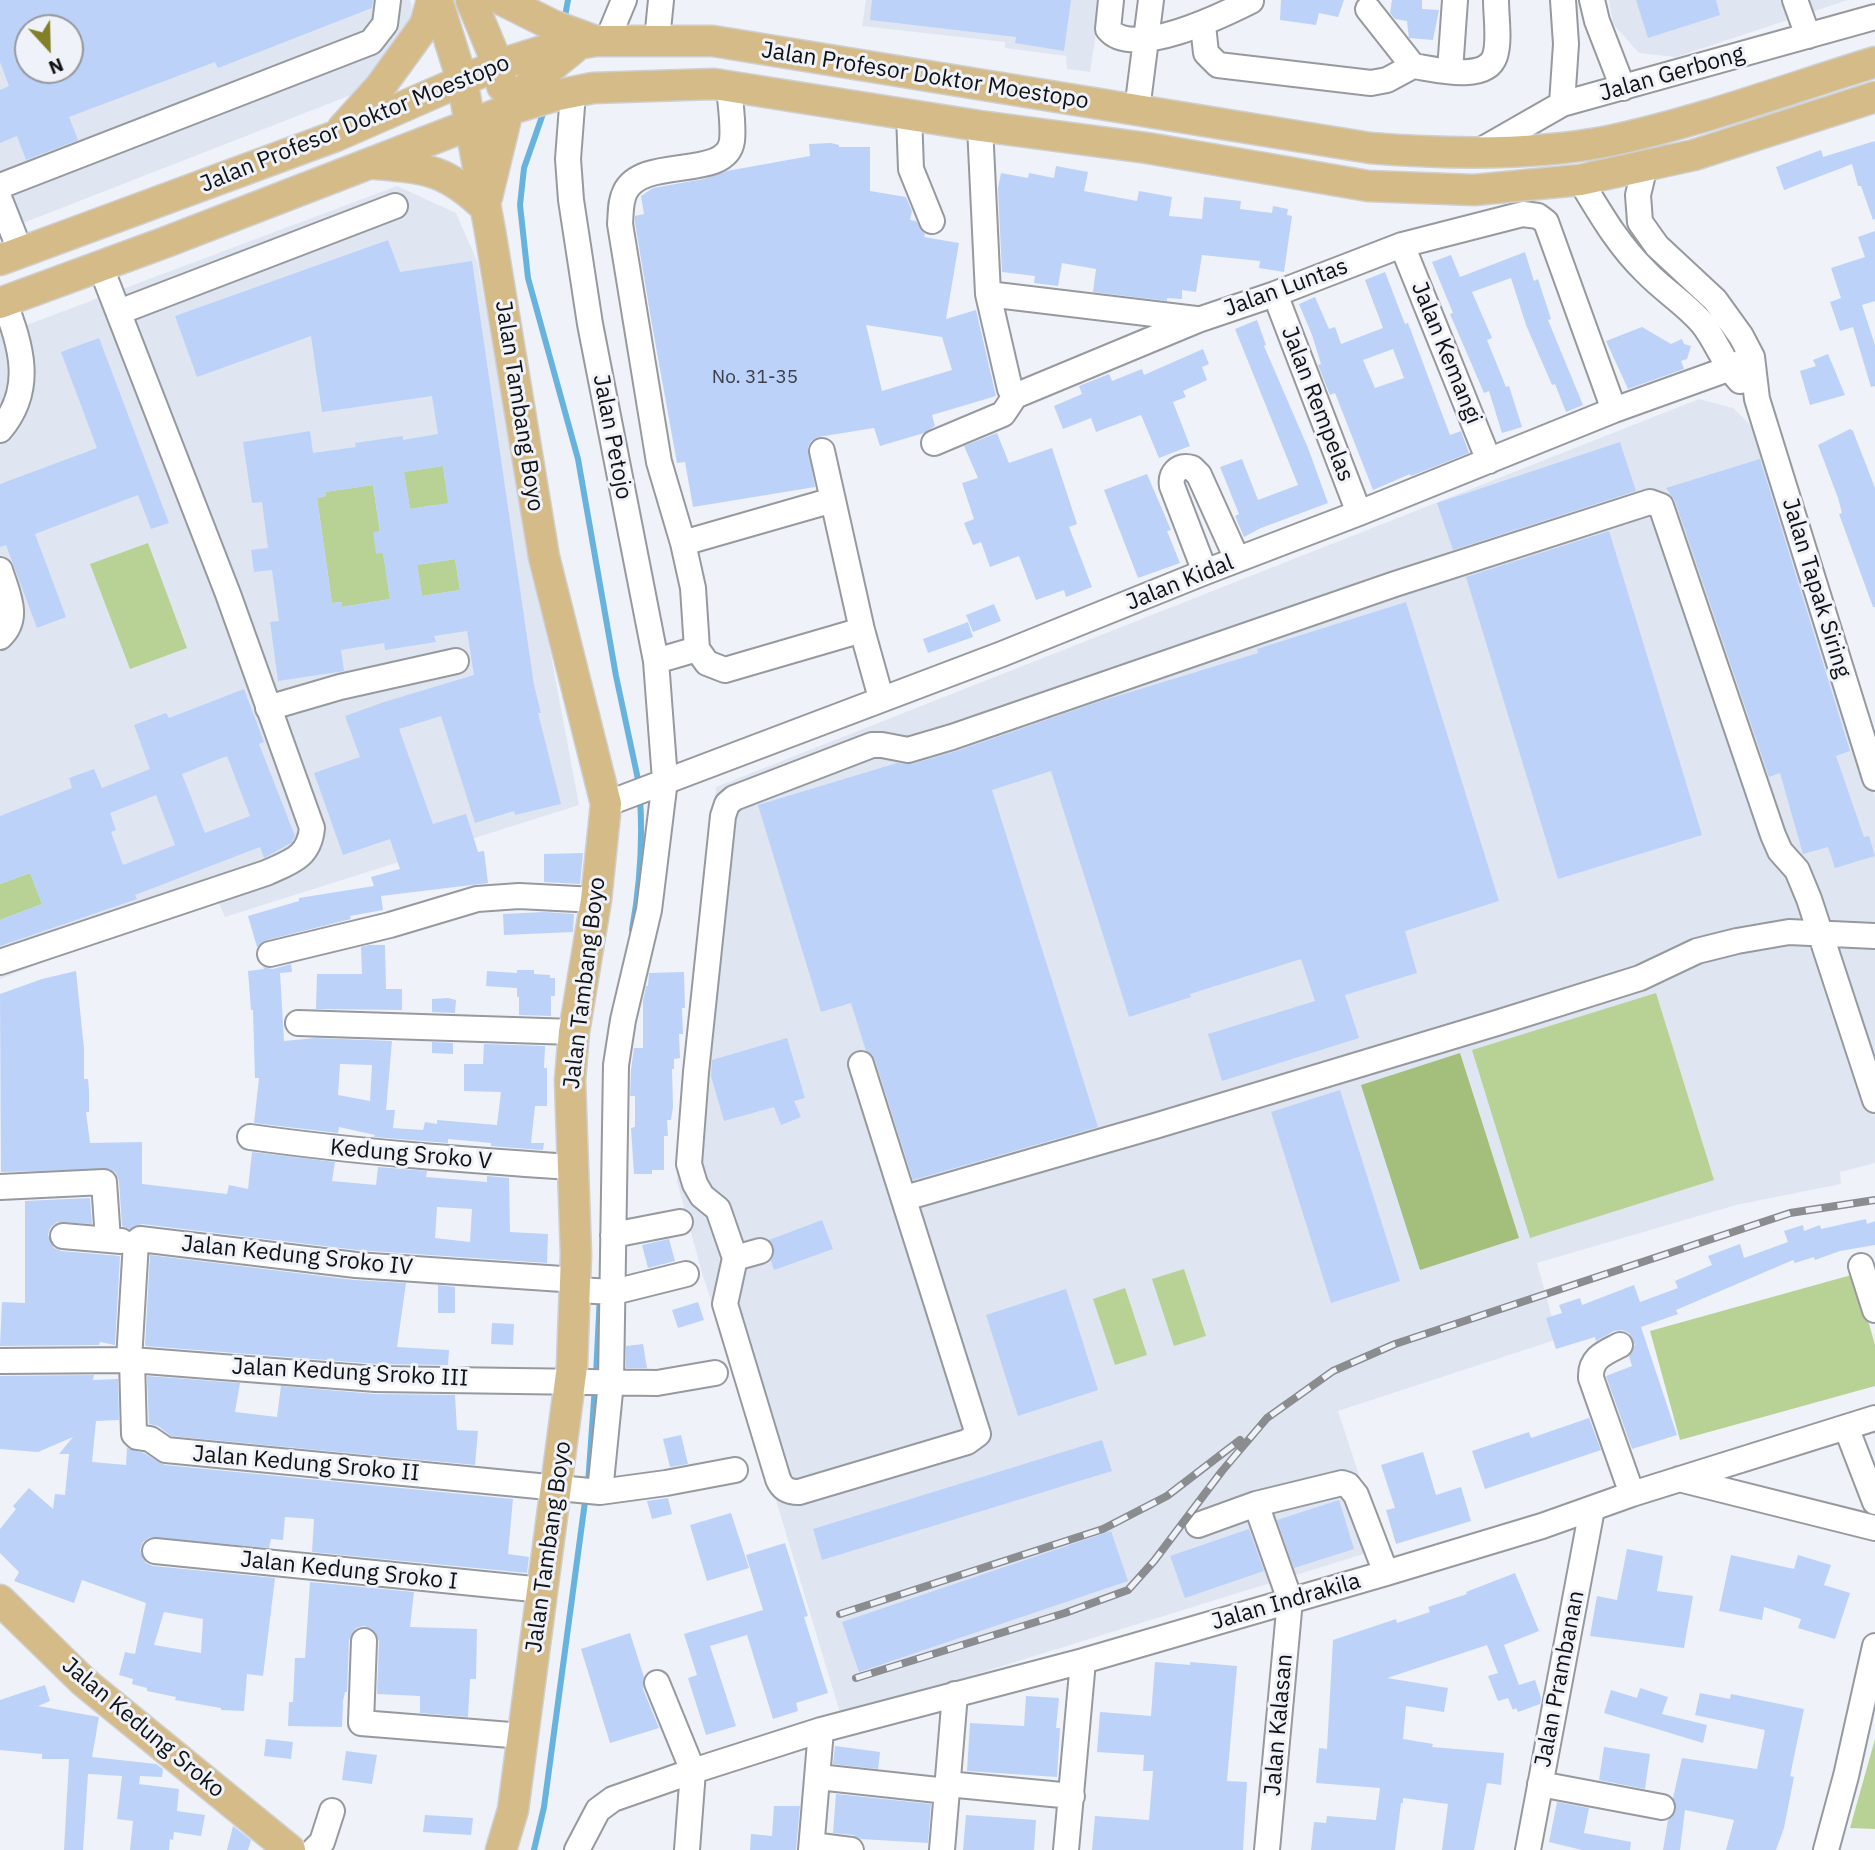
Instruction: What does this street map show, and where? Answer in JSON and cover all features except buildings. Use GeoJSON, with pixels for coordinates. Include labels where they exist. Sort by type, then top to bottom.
{"type":"FeatureCollection","features":[{"type":"Feature","properties":{"kind":"main road"},"geometry":{"type":"LineString","coordinates":[[336,136],[380,87],[425,25],[432,0]]}},
{"type":"Feature","properties":{"kind":"main road","name":"Jalan Tambang Boyo"},"geometry":{"type":"LineString","coordinates":[[438,0],[462,80],[544,557],[615,800],[574,1032],[570,1080],[572,1167],[591,1289],[592,1381],[562,1488],[543,1590],[513,1810],[501,1850]]}},
{"type":"Feature","properties":{"kind":"main road"},"geometry":{"type":"LineString","coordinates":[[471,0],[498,65],[541,97]]}},
{"type":"Feature","properties":{"kind":"main road"},"geometry":{"type":"LineString","coordinates":[[370,164],[412,167],[435,172],[465,188],[486,208],[572,41],[502,0]]}},
{"type":"Feature","properties":{"kind":"main road","name":"Jalan Profesor Doktor Moestopo"},"geometry":{"type":"LineString","coordinates":[[10,257],[336,136],[498,65],[572,41],[713,41],[1370,148],[1478,152],[1608,141],[1684,121],[1875,62]]}},
{"type":"Feature","properties":{"kind":"main road","name":"Jalan Profesor Doktor Moestopo"},"geometry":{"type":"LineString","coordinates":[[2,302],[541,97],[593,88],[714,84],[980,126],[1147,148],[1368,186],[1474,190],[1580,180],[1694,155],[1875,97]]}},
{"type":"Feature","properties":{"kind":"main road","name":"Jalan Kedung Sroko"},"geometry":{"type":"LineString","coordinates":[[0,1600],[84,1682],[290,1850]]}},
{"type":"Feature","properties":{"kind":"street"},"geometry":{"type":"LineString","coordinates":[[0,186],[371,42],[385,24],[388,0]]}},
{"type":"Feature","properties":{"kind":"street"},"geometry":{"type":"LineString","coordinates":[[572,41],[624,0]]}},
{"type":"Feature","properties":{"kind":"street"},"geometry":{"type":"LineString","coordinates":[[657,40],[661,0]]}},
{"type":"Feature","properties":{"kind":"street"},"geometry":{"type":"LineString","coordinates":[[1111,0],[1108,29],[1113,36],[1120,38],[1148,38],[1203,25],[1251,1]]}},
{"type":"Feature","properties":{"kind":"street"},"geometry":{"type":"LineString","coordinates":[[1137,110],[1151,0]]}},
{"type":"Feature","properties":{"kind":"street"},"geometry":{"type":"LineString","coordinates":[[1450,71],[1455,0]]}},
{"type":"Feature","properties":{"kind":"street"},"geometry":{"type":"LineString","coordinates":[[1203,25],[1206,53],[1218,65],[1371,83],[1387,80],[1413,66],[1450,71],[1475,72],[1484,69],[1493,60],[1496,51],[1496,0]]}},
{"type":"Feature","properties":{"kind":"street"},"geometry":{"type":"LineString","coordinates":[[1562,104],[1566,44],[1563,0]]}},
{"type":"Feature","properties":{"kind":"street"},"geometry":{"type":"LineString","coordinates":[[1592,0],[1597,21],[1623,88]]}},
{"type":"Feature","properties":{"kind":"street"},"geometry":{"type":"LineString","coordinates":[[1795,0],[1808,36]]}},
{"type":"Feature","properties":{"kind":"street"},"geometry":{"type":"LineString","coordinates":[[1852,0],[1873,9]]}},
{"type":"Feature","properties":{"kind":"street"},"geometry":{"type":"LineString","coordinates":[[1368,9],[1413,66]]}},
{"type":"Feature","properties":{"kind":"street","name":"Jalan Gerbong"},"geometry":{"type":"LineString","coordinates":[[1478,152],[1562,104],[1808,36],[1873,9]]}},
{"type":"Feature","properties":{"kind":"street"},"geometry":{"type":"LineString","coordinates":[[729,86],[732,141],[723,156],[704,164],[653,172],[639,177],[629,185],[621,204],[620,224],[651,419],[659,462],[693,588],[697,649],[707,663],[725,670],[862,630]]}},
{"type":"Feature","properties":{"kind":"street","name":"Jalan Petojo"},"geometry":{"type":"LineString","coordinates":[[541,97],[568,159],[571,200],[590,324],[656,661],[660,782],[649,910],[623,1020],[616,1065],[613,1235],[591,1289],[596,1492]]}},
{"type":"Feature","properties":{"kind":"street"},"geometry":{"type":"LineString","coordinates":[[909,114],[911,169],[932,221]]}},
{"type":"Feature","properties":{"kind":"street"},"geometry":{"type":"LineString","coordinates":[[980,126],[988,294],[1010,389],[1015,396]]}},
{"type":"Feature","properties":{"kind":"street","name":"Jalan Tapak Siring"},"geometry":{"type":"LineString","coordinates":[[1645,166],[1638,195],[1640,222],[1657,246],[1702,286],[1728,316],[1752,357],[1757,399],[1875,778]]}},
{"type":"Feature","properties":{"kind":"street","name":"Jalan Tapak Siring"},"geometry":{"type":"LineString","coordinates":[[1580,180],[1626,251],[1659,285],[1701,321],[1728,369],[1757,399]]}},
{"type":"Feature","properties":{"kind":"street"},"geometry":{"type":"LineString","coordinates":[[0,200],[10,257]]}},
{"type":"Feature","properties":{"kind":"street"},"geometry":{"type":"LineString","coordinates":[[119,312],[395,206]]}},
{"type":"Feature","properties":{"kind":"street","name":"Jalan Luntas"},"geometry":{"type":"LineString","coordinates":[[988,294],[1198,320],[1275,294],[1402,245],[1532,214],[1542,218],[1549,231],[1614,410]]}},
{"type":"Feature","properties":{"kind":"street","name":"Jalan Kemangi"},"geometry":{"type":"LineString","coordinates":[[1402,245],[1489,461]]}},
{"type":"Feature","properties":{"kind":"street"},"geometry":{"type":"LineString","coordinates":[[0,962],[266,873],[296,860],[305,852],[312,828],[228,593],[100,265]]}},
{"type":"Feature","properties":{"kind":"street","name":"Jalan Rempelas"},"geometry":{"type":"LineString","coordinates":[[1275,294],[1359,513]]}},
{"type":"Feature","properties":{"kind":"street"},"geometry":{"type":"LineString","coordinates":[[0,430],[19,394],[23,368],[17,335],[2,302]]}},
{"type":"Feature","properties":{"kind":"street"},"geometry":{"type":"LineString","coordinates":[[934,443],[1003,414],[1015,396],[1198,320]]}},
{"type":"Feature","properties":{"kind":"street","name":"Jalan Kidal"},"geometry":{"type":"LineString","coordinates":[[615,800],[1002,654],[1614,410],[1728,369],[1752,357]]}},
{"type":"Feature","properties":{"kind":"street"},"geometry":{"type":"LineString","coordinates":[[822,451],[850,580],[881,698]]}},
{"type":"Feature","properties":{"kind":"street"},"geometry":{"type":"LineString","coordinates":[[1205,572],[1172,486],[1175,471],[1184,467],[1192,468],[1199,475],[1237,559]]}},
{"type":"Feature","properties":{"kind":"street"},"geometry":{"type":"LineString","coordinates":[[683,543],[833,500]]}},
{"type":"Feature","properties":{"kind":"street"},"geometry":{"type":"LineString","coordinates":[[861,1063],[978,1434],[967,1442],[799,1492],[790,1492],[781,1487],[725,1304],[735,1258],[718,1209],[702,1196],[689,1164],[723,816],[727,804],[734,798],[872,745],[908,750],[952,737],[1395,584],[1650,502],[1661,506],[1773,835],[1780,851],[1797,870],[1821,933],[1875,1100]]}},
{"type":"Feature","properties":{"kind":"street"},"geometry":{"type":"LineString","coordinates":[[0,570],[12,610],[8,630],[0,637]]}},
{"type":"Feature","properties":{"kind":"street"},"geometry":{"type":"LineString","coordinates":[[656,661],[697,649]]}},
{"type":"Feature","properties":{"kind":"street"},"geometry":{"type":"LineString","coordinates":[[268,708],[340,687],[456,661]]}},
{"type":"Feature","properties":{"kind":"street"},"geometry":{"type":"LineString","coordinates":[[270,954],[390,925],[486,897],[596,900]]}},
{"type":"Feature","properties":{"kind":"street"},"geometry":{"type":"LineString","coordinates":[[905,1198],[1500,1022],[1640,978],[1697,951],[1789,932],[1875,936]]}},
{"type":"Feature","properties":{"kind":"street"},"geometry":{"type":"LineString","coordinates":[[299,1023],[574,1032]]}},
{"type":"Feature","properties":{"kind":"street","name":"Kedung Sroko V"},"geometry":{"type":"LineString","coordinates":[[250,1138],[401,1155],[572,1167]]}},
{"type":"Feature","properties":{"kind":"street"},"geometry":{"type":"LineString","coordinates":[[0,1187],[101,1181],[106,1186],[108,1240]]}},
{"type":"Feature","properties":{"kind":"street"},"geometry":{"type":"LineString","coordinates":[[613,1235],[680,1222]]}},
{"type":"Feature","properties":{"kind":"street","name":"Jalan Kedung Sroko IV"},"geometry":{"type":"LineString","coordinates":[[63,1236],[136,1242],[143,1238],[356,1265],[591,1289],[686,1274]]}},
{"type":"Feature","properties":{"kind":"street"},"geometry":{"type":"LineString","coordinates":[[130,1360],[136,1242]]}},
{"type":"Feature","properties":{"kind":"street"},"geometry":{"type":"LineString","coordinates":[[735,1258],[760,1251]]}},
{"type":"Feature","properties":{"kind":"street"},"geometry":{"type":"LineString","coordinates":[[1861,1266],[1875,1310]]}},
{"type":"Feature","properties":{"kind":"street"},"geometry":{"type":"LineString","coordinates":[[1620,1345],[1594,1360],[1591,1378],[1632,1494]]}},
{"type":"Feature","properties":{"kind":"street","name":"Jalan Kedung Sroko III"},"geometry":{"type":"LineString","coordinates":[[0,1362],[130,1360],[376,1379],[667,1382],[715,1373]]}},
{"type":"Feature","properties":{"kind":"street","name":"Jalan Kedung Sroko II"},"geometry":{"type":"LineString","coordinates":[[130,1360],[134,1434],[150,1439],[166,1450],[562,1488]]}},
{"type":"Feature","properties":{"kind":"street","name":"Jalan Indrakila"},"geometry":{"type":"LineString","coordinates":[[577,1850],[598,1810],[613,1799],[694,1771],[821,1731],[1083,1661],[1386,1573],[1875,1418]]}},
{"type":"Feature","properties":{"kind":"street"},"geometry":{"type":"LineString","coordinates":[[1846,1427],[1863,1463],[1875,1502]]}},
{"type":"Feature","properties":{"kind":"street"},"geometry":{"type":"LineString","coordinates":[[562,1488],[596,1492],[735,1470]]}},
{"type":"Feature","properties":{"kind":"street"},"geometry":{"type":"LineString","coordinates":[[1679,1479],[1875,1528]]}},
{"type":"Feature","properties":{"kind":"street"},"geometry":{"type":"LineString","coordinates":[[1198,1525],[1256,1504],[1335,1484],[1348,1485],[1356,1495],[1386,1573]]}},
{"type":"Feature","properties":{"kind":"street"},"geometry":{"type":"LineString","coordinates":[[1256,1504],[1290,1600]]}},
{"type":"Feature","properties":{"kind":"street","name":"Jalan Prambanan"},"geometry":{"type":"LineString","coordinates":[[1528,1850],[1592,1509]]}},
{"type":"Feature","properties":{"kind":"street","name":"Jalan Kedung Sroko I"},"geometry":{"type":"LineString","coordinates":[[155,1551],[543,1590]]}},
{"type":"Feature","properties":{"kind":"street","name":"Jalan Kalasan"},"geometry":{"type":"LineString","coordinates":[[1267,1850],[1290,1600]]}},
{"type":"Feature","properties":{"kind":"street"},"geometry":{"type":"LineString","coordinates":[[364,1641],[361,1723],[523,1736]]}},
{"type":"Feature","properties":{"kind":"street"},"geometry":{"type":"LineString","coordinates":[[1826,1850],[1846,1776],[1875,1646]]}},
{"type":"Feature","properties":{"kind":"street"},"geometry":{"type":"LineString","coordinates":[[1066,1850],[1083,1661]]}},
{"type":"Feature","properties":{"kind":"street"},"geometry":{"type":"LineString","coordinates":[[657,1683],[694,1771],[687,1850]]}},
{"type":"Feature","properties":{"kind":"street"},"geometry":{"type":"LineString","coordinates":[[942,1850],[955,1694]]}},
{"type":"Feature","properties":{"kind":"street"},"geometry":{"type":"LineString","coordinates":[[821,1731],[812,1848],[851,1850]]}},
{"type":"Feature","properties":{"kind":"street"},"geometry":{"type":"LineString","coordinates":[[818,1777],[1072,1796]]}},
{"type":"Feature","properties":{"kind":"street"},"geometry":{"type":"LineString","coordinates":[[1540,1784],[1662,1807]]}},
{"type":"Feature","properties":{"kind":"street"},"geometry":{"type":"LineString","coordinates":[[314,1850],[322,1842],[332,1811]]}},
{"type":"Feature","properties":{"kind":"shaded area"},"geometry":{"type":"Polygon","coordinates":[[[0,0],[410,0],[412,5],[408,32],[369,88],[0,232],[0,0]]]}},
{"type":"Feature","properties":{"kind":"shaded area"},"geometry":{"type":"Polygon","coordinates":[[[866,0],[1101,0],[1090,72],[1067,69],[1066,56],[1005,48],[1005,42],[862,26],[866,0]]]}},
{"type":"Feature","properties":{"kind":"shaded area"},"geometry":{"type":"Polygon","coordinates":[[[1609,0],[1848,0],[1676,57],[1639,53],[1613,24],[1609,0]]]}},
{"type":"Feature","properties":{"kind":"shaded area"},"geometry":{"type":"Polygon","coordinates":[[[397,186],[456,213],[477,261],[579,805],[225,917],[216,896],[0,979],[0,335],[397,186]]]}},
{"type":"Feature","properties":{"kind":"shaded area"},"geometry":{"type":"Polygon","coordinates":[[[1699,399],[1733,408],[1765,439],[1875,796],[1875,1163],[1840,1172],[1841,1184],[1736,1205],[1537,1263],[1558,1339],[1338,1411],[1383,1548],[841,1716],[772,1487],[702,1273],[677,1181],[682,1086],[706,901],[716,787],[1699,399]]]}},
{"type":"Feature","properties":{"kind":"green space"},"geometry":{"type":"Polygon","coordinates":[[[443,466],[451,520],[435,505],[410,509],[404,472],[443,466]]]}},
{"type":"Feature","properties":{"kind":"green space"},"geometry":{"type":"Polygon","coordinates":[[[373,485],[390,599],[342,607],[341,602],[332,603],[317,498],[326,496],[325,492],[373,485]]]}},
{"type":"Feature","properties":{"kind":"green space"},"geometry":{"type":"Polygon","coordinates":[[[148,543],[187,648],[130,669],[90,564],[148,543]]]}},
{"type":"Feature","properties":{"kind":"green space"},"geometry":{"type":"Polygon","coordinates":[[[455,559],[460,590],[422,596],[417,565],[455,559]]]}},
{"type":"Feature","properties":{"kind":"green space"},"geometry":{"type":"Polygon","coordinates":[[[30,873],[42,904],[0,920],[0,884],[30,873]]]}},
{"type":"Feature","properties":{"kind":"green space"},"geometry":{"type":"Polygon","coordinates":[[[1656,993],[1714,1180],[1530,1238],[1472,1050],[1656,993]]]}},
{"type":"Feature","properties":{"kind":"green space"},"geometry":{"type":"Polygon","coordinates":[[[1460,1053],[1519,1238],[1420,1270],[1361,1085],[1460,1053]]]}},
{"type":"Feature","properties":{"kind":"green space"},"geometry":{"type":"Polygon","coordinates":[[[1184,1269],[1206,1336],[1174,1346],[1152,1279],[1184,1269]]]}},
{"type":"Feature","properties":{"kind":"green space"},"geometry":{"type":"Polygon","coordinates":[[[1855,1274],[1875,1345],[1875,1386],[1680,1440],[1650,1331],[1855,1274]]]}},
{"type":"Feature","properties":{"kind":"green space"},"geometry":{"type":"Polygon","coordinates":[[[1125,1288],[1147,1355],[1115,1365],[1093,1299],[1125,1288]]]}},
{"type":"Feature","properties":{"kind":"green space"},"geometry":{"type":"Polygon","coordinates":[[[1875,1739],[1875,1829],[1850,1828],[1875,1739]]]}},
{"type":"Feature","properties":{"kind":"waterway"},"geometry":{"type":"LineString","coordinates":[[564,22],[568,0]]}},
{"type":"Feature","properties":{"kind":"waterway"},"geometry":{"type":"LineString","coordinates":[[545,108],[524,168],[520,205],[528,278],[578,459],[616,676],[639,784]]}},
{"type":"Feature","properties":{"kind":"waterway"},"geometry":{"type":"LineString","coordinates":[[632,930],[640,864],[640,798]]}},
{"type":"Feature","properties":{"kind":"waterway"},"geometry":{"type":"LineString","coordinates":[[596,1375],[600,1295]]}},
{"type":"Feature","properties":{"kind":"waterway"},"geometry":{"type":"LineString","coordinates":[[588,1484],[595,1386]]}},
{"type":"Feature","properties":{"kind":"waterway"},"geometry":{"type":"LineString","coordinates":[[534,1850],[544,1807],[586,1494]]}},
{"type":"Feature","properties":{"kind":"railway"},"geometry":{"type":"LineString","coordinates":[[856,1678],[1065,1613],[1128,1590],[1267,1418],[1333,1371],[1395,1344],[1790,1213],[1875,1200]]}},
{"type":"Feature","properties":{"kind":"railway"},"geometry":{"type":"LineString","coordinates":[[840,1614],[1103,1529],[1167,1496],[1240,1440]]}}]}
